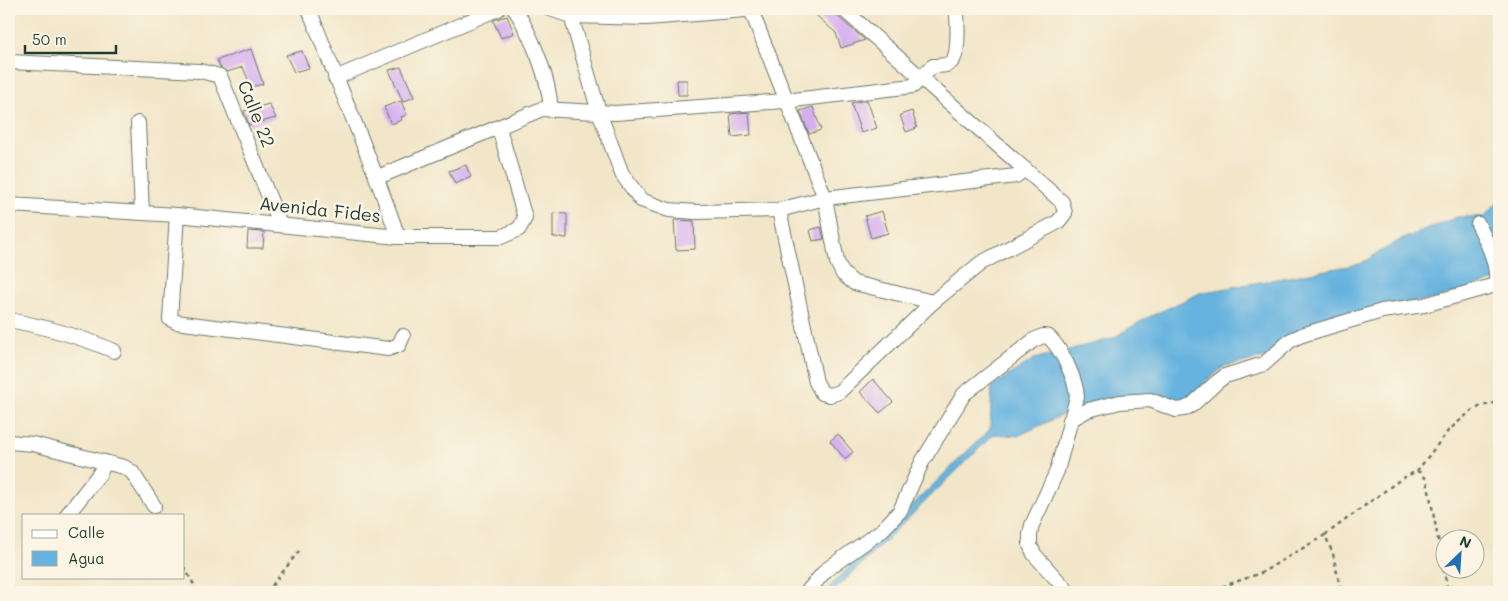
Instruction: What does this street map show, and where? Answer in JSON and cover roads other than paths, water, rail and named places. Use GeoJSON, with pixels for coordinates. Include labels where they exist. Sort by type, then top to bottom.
{"type":"FeatureCollection","features":[{"type":"Feature","properties":{"kind":"street"},"geometry":{"type":"LineString","coordinates":[[309,9],[335,78],[378,176],[398,237]]}},
{"type":"Feature","properties":{"kind":"street"},"geometry":{"type":"LineString","coordinates":[[335,78],[498,9]]}},
{"type":"Feature","properties":{"kind":"street"},"geometry":{"type":"LineString","coordinates":[[515,9],[545,73],[552,110]]}},
{"type":"Feature","properties":{"kind":"street"},"geometry":{"type":"LineString","coordinates":[[550,9],[570,13],[647,18],[754,9],[785,101],[825,198],[837,262],[842,274],[854,283],[933,302]]}},
{"type":"Feature","properties":{"kind":"street"},"geometry":{"type":"LineString","coordinates":[[779,210],[817,386],[822,393],[830,394],[839,392],[933,302],[981,262],[1062,218],[1065,213],[1062,202],[843,9]]}},
{"type":"Feature","properties":{"kind":"street"},"geometry":{"type":"LineString","coordinates":[[378,176],[542,109],[599,112],[785,101],[913,86],[933,66],[946,65],[953,61],[957,54],[957,9]]}},
{"type":"Feature","properties":{"kind":"street"},"geometry":{"type":"LineString","coordinates":[[570,13],[599,112],[622,174],[641,200],[669,210],[696,212],[779,210],[825,198],[1016,176],[1025,169]]}},
{"type":"Feature","properties":{"kind":"street","name":"Calle 22"},"geometry":{"type":"LineString","coordinates":[[9,62],[200,71],[220,76],[280,224]]}},
{"type":"Feature","properties":{"kind":"street"},"geometry":{"type":"LineString","coordinates":[[138,123],[142,213]]}},
{"type":"Feature","properties":{"kind":"street","name":"Avenida Fides"},"geometry":{"type":"LineString","coordinates":[[9,205],[177,215],[398,237],[501,237],[518,229],[525,218],[499,128]]}},
{"type":"Feature","properties":{"kind":"street"},"geometry":{"type":"LineString","coordinates":[[177,215],[170,319],[176,322],[388,349],[399,345],[403,336]]}},
{"type":"Feature","properties":{"kind":"street"},"geometry":{"type":"LineString","coordinates":[[1070,420],[1088,410],[1120,402],[1150,400],[1176,410],[1184,409],[1199,400],[1225,376],[1264,364],[1291,340],[1302,335],[1382,311],[1424,305],[1492,286],[1496,283],[1497,276],[1486,240],[1478,224]]}},
{"type":"Feature","properties":{"kind":"street"},"geometry":{"type":"LineString","coordinates":[[9,320],[50,327],[83,337],[114,350]]}},
{"type":"Feature","properties":{"kind":"street"},"geometry":{"type":"LineString","coordinates":[[807,592],[826,570],[881,531],[900,511],[922,462],[964,394],[1034,340],[1043,336],[1049,337],[1055,343],[1076,385],[1077,397],[1057,471],[1032,525],[1030,545],[1034,554],[1068,592]]}},
{"type":"Feature","properties":{"kind":"street"},"geometry":{"type":"LineString","coordinates":[[9,442],[33,444],[124,467],[132,472],[154,506]]}},
{"type":"Feature","properties":{"kind":"street"},"geometry":{"type":"LineString","coordinates":[[68,514],[100,473],[105,462]]}},
{"type":"Feature","properties":{"kind":"water"},"geometry":{"type":"Polygon","coordinates":[[[1499,201],[1499,279],[1435,299],[1372,308],[1265,358],[1225,366],[1205,382],[1193,399],[1178,406],[1107,399],[1062,415],[1018,436],[994,434],[833,592],[824,592],[990,429],[992,386],[1034,359],[1111,339],[1147,318],[1200,293],[1360,264],[1400,240],[1457,217],[1484,217],[1499,201]]]}}]}
